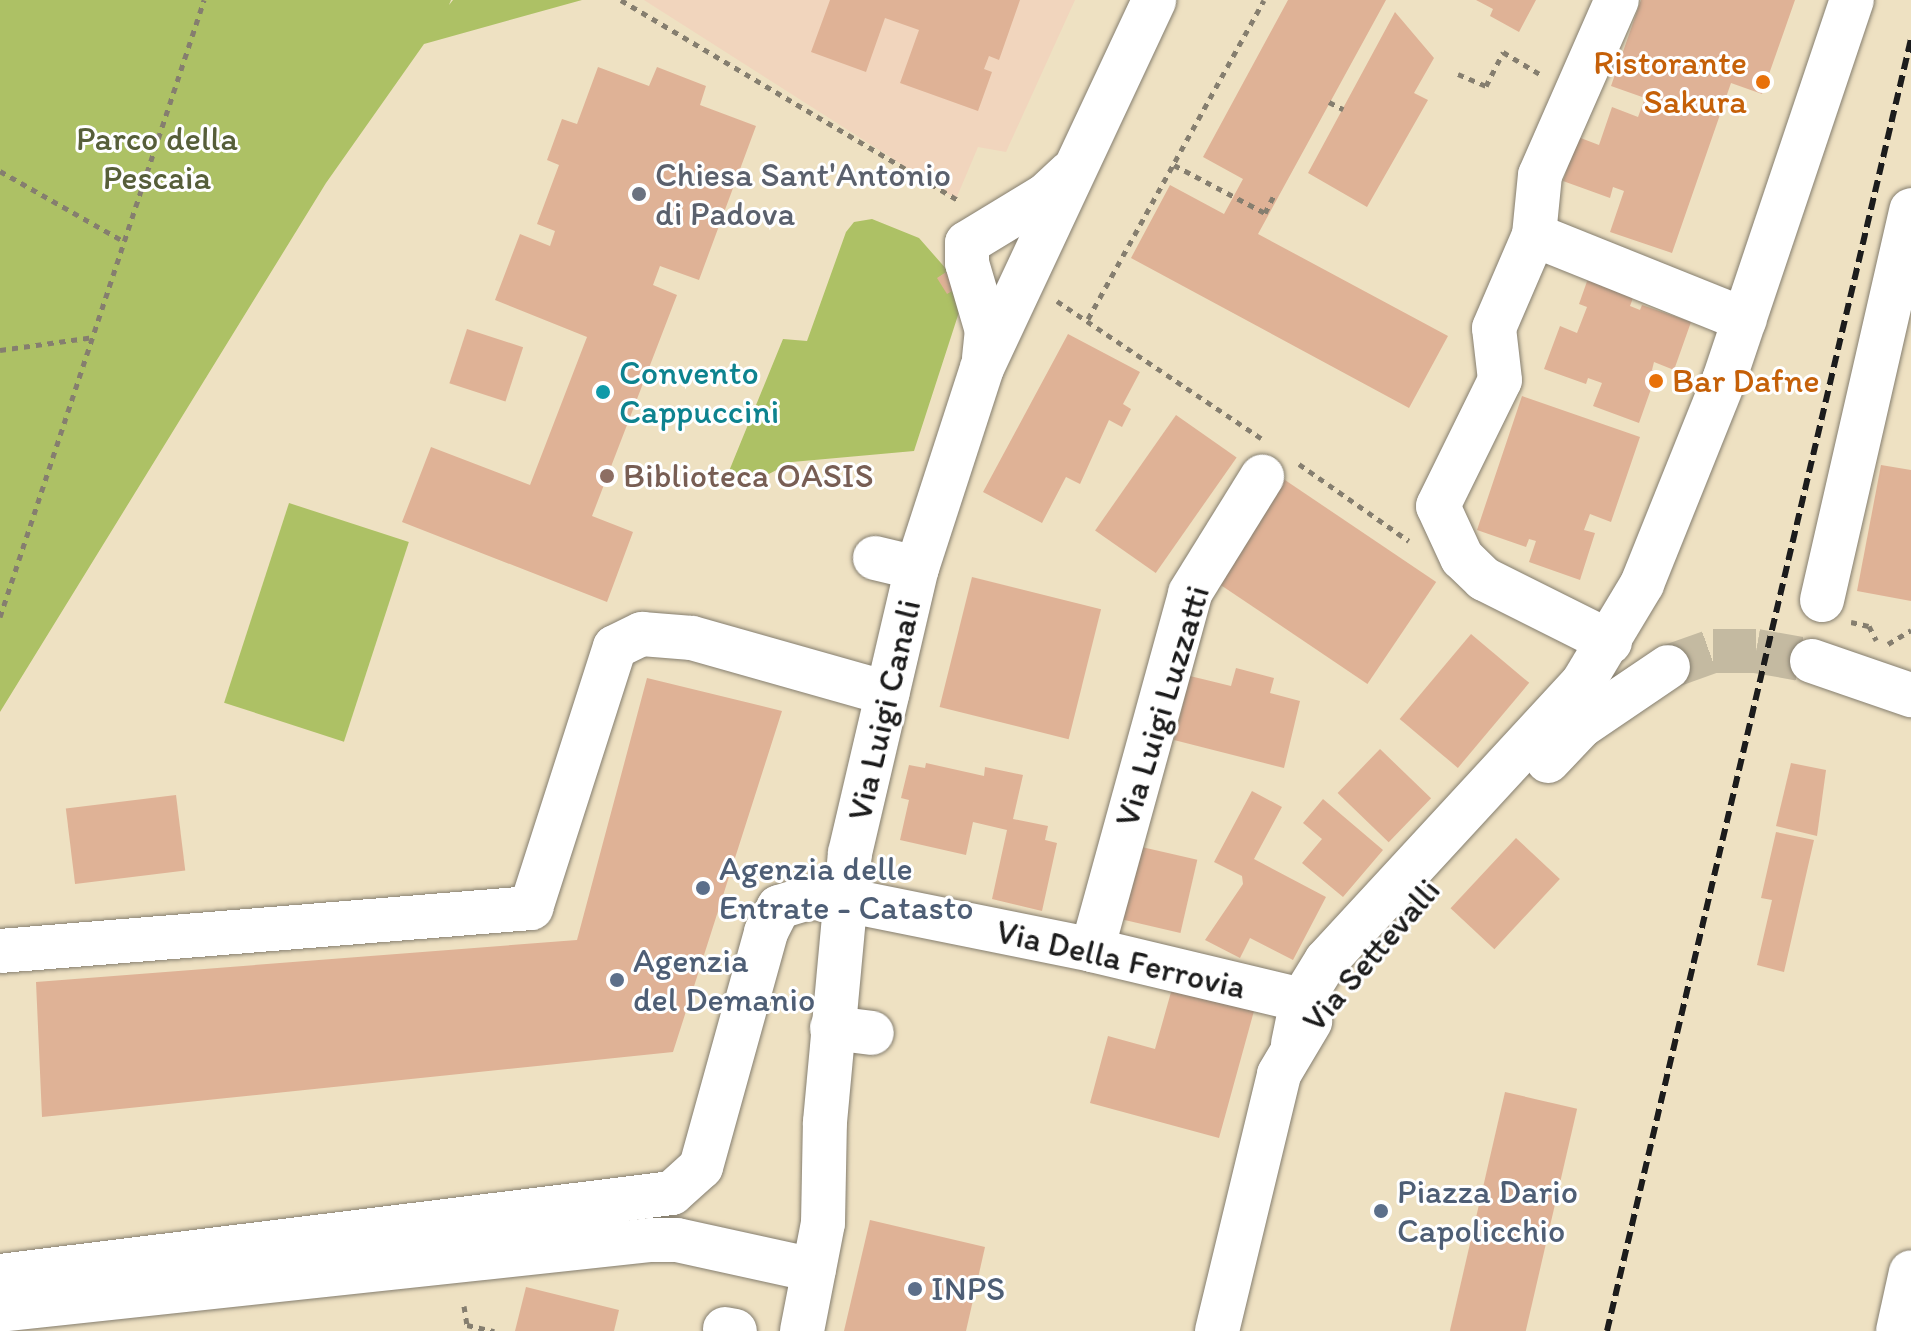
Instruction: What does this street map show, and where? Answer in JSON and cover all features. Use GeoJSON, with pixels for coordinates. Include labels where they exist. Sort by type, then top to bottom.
{"type":"FeatureCollection","features":[{"type":"Feature","properties":{"kind":"street","name":"Via Luigi Canali"},"geometry":{"type":"LineString","coordinates":[[802,1331],[823,1223],[852,1030],[845,900],[850,853],[917,568],[982,368],[1154,0]]}},
{"type":"Feature","properties":{"kind":"street"},"geometry":{"type":"LineString","coordinates":[[1610,642],[1484,579],[1462,558],[1438,506],[1500,380],[1494,328],[1534,235],[1540,175],[1617,0]]}},
{"type":"Feature","properties":{"kind":"street"},"geometry":{"type":"LineString","coordinates":[[1293,1044],[1302,1000],[1326,961],[1573,694],[1610,642],[1642,584],[1745,320],[1852,0]]}},
{"type":"Feature","properties":{"kind":"street"},"geometry":{"type":"LineString","coordinates":[[982,368],[987,331],[967,263],[967,243],[1046,195],[1077,166]]}},
{"type":"Feature","properties":{"kind":"street"},"geometry":{"type":"LineString","coordinates":[[1833,610],[1900,300],[1911,210]]}},
{"type":"Feature","properties":{"kind":"street"},"geometry":{"type":"LineString","coordinates":[[1534,235],[1745,320]]}},
{"type":"Feature","properties":{"kind":"street","name":"Via Luigi Luzzatti"},"geometry":{"type":"LineString","coordinates":[[1092,950],[1190,593],[1264,459]]}},
{"type":"Feature","properties":{"kind":"street"},"geometry":{"type":"LineString","coordinates":[[875,558],[917,568]]}},
{"type":"Feature","properties":{"kind":"street"},"geometry":{"type":"LineString","coordinates":[[0,951],[531,908],[615,647],[642,634],[692,638],[887,693]]}},
{"type":"Feature","properties":{"kind":"street"},"geometry":{"type":"LineString","coordinates":[[1812,661],[1894,687],[1911,722]]}},
{"type":"Feature","properties":{"kind":"street","name":"Via Settevalli"},"geometry":{"type":"LineString","coordinates":[[1217,1331],[1279,1074],[1293,1044],[1335,988],[1581,726],[1668,667]]}},
{"type":"Feature","properties":{"kind":"street","name":"Via Della Ferrovia"},"geometry":{"type":"LineString","coordinates":[[0,1276],[672,1193],[701,1167],[727,1063],[779,907],[809,898],[845,900],[1092,950],[1302,1000]]}},
{"type":"Feature","properties":{"kind":"street"},"geometry":{"type":"LineString","coordinates":[[0,1310],[651,1240],[677,1240],[814,1270]]}},
{"type":"Feature","properties":{"kind":"street"},"geometry":{"type":"LineString","coordinates":[[1898,1331],[1911,1272]]}},
{"type":"Feature","properties":{"kind":"path"},"geometry":{"type":"LineString","coordinates":[[0,617],[204,0]]}},
{"type":"Feature","properties":{"kind":"path"},"geometry":{"type":"LineString","coordinates":[[621,0],[956,199]]}},
{"type":"Feature","properties":{"kind":"path"},"geometry":{"type":"LineString","coordinates":[[1088,319],[1264,0]]}},
{"type":"Feature","properties":{"kind":"path"},"geometry":{"type":"LineString","coordinates":[[1458,74],[1486,86],[1503,52],[1530,67]]}},
{"type":"Feature","properties":{"kind":"path"},"geometry":{"type":"LineString","coordinates":[[1329,102],[1343,109]]}},
{"type":"Feature","properties":{"kind":"path"},"geometry":{"type":"LineString","coordinates":[[1174,165],[1265,213],[1274,195]]}},
{"type":"Feature","properties":{"kind":"path"},"geometry":{"type":"LineString","coordinates":[[0,171],[125,242]]}},
{"type":"Feature","properties":{"kind":"path"},"geometry":{"type":"LineString","coordinates":[[1055,300],[1088,319],[1264,459]]}},
{"type":"Feature","properties":{"kind":"path"},"geometry":{"type":"LineString","coordinates":[[0,350],[94,337]]}},
{"type":"Feature","properties":{"kind":"path"},"geometry":{"type":"LineString","coordinates":[[1306,469],[1415,545]]}},
{"type":"Feature","properties":{"kind":"path"},"geometry":{"type":"LineString","coordinates":[[1833,610],[1869,626],[1881,649],[1911,630]]}},
{"type":"Feature","properties":{"kind":"path"},"geometry":{"type":"LineString","coordinates":[[464,1306],[467,1325],[494,1331]]}},
{"type":"Feature","properties":{"kind":"shaded area"},"geometry":{"type":"Polygon","coordinates":[[[644,0],[1075,0],[1006,152],[978,147],[956,199],[644,0]]]}},
{"type":"Feature","properties":{"kind":"green space","name":"Parco della Pescaia"},"geometry":{"type":"Polygon","coordinates":[[[0,0],[451,0],[449,5],[453,0],[582,0],[424,44],[326,183],[0,712],[0,0]]]}},
{"type":"Feature","properties":{"kind":"green space"},"geometry":{"type":"Polygon","coordinates":[[[872,219],[919,238],[948,271],[938,278],[948,293],[958,287],[961,306],[914,451],[792,462],[759,479],[727,476],[783,339],[807,341],[846,232],[854,222],[872,219]]]}},
{"type":"Feature","properties":{"kind":"green space"},"geometry":{"type":"Polygon","coordinates":[[[289,503],[409,542],[344,742],[224,703],[289,503]]]}},
{"type":"Feature","properties":{"kind":"building"},"geometry":{"type":"Polygon","coordinates":[[[830,0],[1020,0],[999,60],[989,56],[984,69],[992,72],[978,111],[900,83],[919,30],[885,18],[866,72],[811,52],[830,0]]]}},
{"type":"Feature","properties":{"kind":"building"},"geometry":{"type":"Polygon","coordinates":[[[1288,0],[1386,0],[1258,234],[1448,336],[1409,408],[1131,258],[1170,185],[1224,214],[1243,179],[1203,157],[1288,0]]]}},
{"type":"Feature","properties":{"kind":"building"},"geometry":{"type":"Polygon","coordinates":[[[1476,0],[1536,0],[1519,32],[1490,16],[1493,9],[1476,0]]]}},
{"type":"Feature","properties":{"kind":"building"},"geometry":{"type":"Polygon","coordinates":[[[1641,0],[1795,0],[1762,94],[1731,83],[1672,253],[1610,232],[1624,191],[1613,187],[1610,198],[1563,181],[1578,137],[1599,145],[1612,107],[1638,117],[1645,98],[1611,86],[1641,0]]]}},
{"type":"Feature","properties":{"kind":"building"},"geometry":{"type":"Polygon","coordinates":[[[1395,12],[1434,58],[1414,93],[1428,100],[1367,207],[1308,173],[1395,12]]]}},
{"type":"Feature","properties":{"kind":"building"},"geometry":{"type":"Polygon","coordinates":[[[598,67],[649,86],[657,67],[706,86],[700,105],[756,126],[699,280],[660,266],[653,285],[677,295],[592,516],[633,532],[607,602],[402,522],[431,447],[530,485],[587,337],[495,300],[520,234],[550,246],[555,231],[537,224],[559,165],[547,160],[562,119],[577,124],[598,67]]]}},
{"type":"Feature","properties":{"kind":"building"},"geometry":{"type":"Polygon","coordinates":[[[1591,270],[1637,287],[1630,306],[1640,310],[1642,305],[1691,322],[1674,370],[1654,362],[1652,370],[1657,372],[1639,423],[1593,406],[1602,383],[1588,378],[1586,384],[1544,369],[1560,326],[1577,333],[1587,307],[1579,304],[1591,270]]]}},
{"type":"Feature","properties":{"kind":"building"},"geometry":{"type":"Polygon","coordinates":[[[948,271],[958,287],[947,294],[937,278],[948,271]]]}},
{"type":"Feature","properties":{"kind":"building"},"geometry":{"type":"Polygon","coordinates":[[[467,329],[523,347],[505,401],[449,383],[467,329]]]}},
{"type":"Feature","properties":{"kind":"building"},"geometry":{"type":"Polygon","coordinates":[[[1068,334],[1140,372],[1123,404],[1131,409],[1122,427],[1109,420],[1080,484],[1066,477],[1042,523],[983,492],[1068,334]]]}},
{"type":"Feature","properties":{"kind":"building"},"geometry":{"type":"Polygon","coordinates":[[[1522,396],[1640,437],[1611,522],[1590,514],[1584,530],[1595,533],[1580,580],[1529,562],[1536,541],[1529,539],[1526,547],[1477,530],[1522,396]]]}},
{"type":"Feature","properties":{"kind":"building"},"geometry":{"type":"Polygon","coordinates":[[[1176,415],[1237,457],[1156,573],[1095,531],[1176,415]]]}},
{"type":"Feature","properties":{"kind":"building"},"geometry":{"type":"Polygon","coordinates":[[[1881,465],[1911,470],[1911,601],[1857,591],[1881,465]]]}},
{"type":"Feature","properties":{"kind":"building"},"geometry":{"type":"Polygon","coordinates":[[[1282,478],[1436,582],[1367,684],[1213,580],[1282,478]]]}},
{"type":"Feature","properties":{"kind":"building"},"geometry":{"type":"Polygon","coordinates":[[[972,577],[1101,609],[1069,739],[940,707],[972,577]]]}},
{"type":"Feature","properties":{"kind":"building"},"geometry":{"type":"Polygon","coordinates":[[[1471,634],[1529,683],[1458,768],[1400,719],[1471,634]]]}},
{"type":"Feature","properties":{"kind":"building"},"geometry":{"type":"Polygon","coordinates":[[[1236,668],[1274,678],[1270,693],[1300,701],[1284,768],[1174,740],[1190,676],[1231,686],[1236,668]]]}},
{"type":"Feature","properties":{"kind":"building"},"geometry":{"type":"Polygon","coordinates":[[[647,678],[782,711],[673,1052],[42,1117],[36,982],[577,940],[647,678]]]}},
{"type":"Feature","properties":{"kind":"building"},"geometry":{"type":"Polygon","coordinates":[[[1380,749],[1431,798],[1389,842],[1338,793],[1380,749]]]}},
{"type":"Feature","properties":{"kind":"building"},"geometry":{"type":"Polygon","coordinates":[[[926,763],[984,776],[985,767],[1023,775],[1013,819],[1048,826],[1045,840],[1057,843],[1042,911],[992,899],[1007,830],[973,822],[966,855],[900,840],[909,800],[901,798],[909,765],[925,768],[926,763]]]}},
{"type":"Feature","properties":{"kind":"building"},"geometry":{"type":"Polygon","coordinates":[[[1791,763],[1826,770],[1817,836],[1776,826],[1791,763]]]}},
{"type":"Feature","properties":{"kind":"building"},"geometry":{"type":"Polygon","coordinates":[[[1252,791],[1282,807],[1254,859],[1326,897],[1293,960],[1250,938],[1240,958],[1205,940],[1243,884],[1242,876],[1214,862],[1252,791]]]}},
{"type":"Feature","properties":{"kind":"building"},"geometry":{"type":"Polygon","coordinates":[[[176,795],[185,870],[75,884],[66,809],[176,795]]]}},
{"type":"Feature","properties":{"kind":"building"},"geometry":{"type":"Polygon","coordinates":[[[1323,799],[1383,850],[1343,897],[1302,863],[1322,839],[1303,823],[1323,799]]]}},
{"type":"Feature","properties":{"kind":"building"},"geometry":{"type":"Polygon","coordinates":[[[1776,832],[1814,840],[1784,972],[1757,965],[1772,900],[1761,898],[1776,832]]]}},
{"type":"Feature","properties":{"kind":"building"},"geometry":{"type":"Polygon","coordinates":[[[1516,838],[1560,879],[1494,949],[1451,908],[1516,838]]]}},
{"type":"Feature","properties":{"kind":"building"},"geometry":{"type":"Polygon","coordinates":[[[1133,845],[1197,860],[1180,933],[1116,918],[1133,845]]]}},
{"type":"Feature","properties":{"kind":"building"},"geometry":{"type":"Polygon","coordinates":[[[1175,978],[1257,1000],[1219,1138],[1090,1103],[1108,1036],[1155,1049],[1175,978]]]}},
{"type":"Feature","properties":{"kind":"building"},"geometry":{"type":"Polygon","coordinates":[[[1505,1092],[1577,1109],[1526,1331],[1450,1331],[1505,1092]]]}},
{"type":"Feature","properties":{"kind":"building","name":"INPS"},"geometry":{"type":"Polygon","coordinates":[[[870,1220],[985,1247],[966,1331],[844,1331],[870,1220]]]}},
{"type":"Feature","properties":{"kind":"building"},"geometry":{"type":"Polygon","coordinates":[[[526,1287],[619,1310],[614,1331],[515,1331],[526,1287]]]}},
{"type":"Feature","properties":{"kind":"tunnel"},"geometry":{"type":"LineString","coordinates":[[1668,667],[1713,651],[1756,651],[1812,661]]}},
{"type":"Feature","properties":{"kind":"railway"},"geometry":{"type":"LineString","coordinates":[[1607,1331],[1911,39]]}},
{"type":"Feature","properties":{"kind":"place","name":"Ristorante Sakura"},"geometry":{"type":"Point","coordinates":[1763,82]}},
{"type":"Feature","properties":{"kind":"place","name":"Chiesa Sant'Antonio di Padova"},"geometry":{"type":"Point","coordinates":[639,194]}},
{"type":"Feature","properties":{"kind":"place","name":"Bar Dafne"},"geometry":{"type":"Point","coordinates":[1656,381]}},
{"type":"Feature","properties":{"kind":"place","name":"Convento Cappuccini"},"geometry":{"type":"Point","coordinates":[603,392]}},
{"type":"Feature","properties":{"kind":"place","name":"Biblioteca OASIS"},"geometry":{"type":"Point","coordinates":[607,476]}},
{"type":"Feature","properties":{"kind":"place","name":"Agenzia delle Entrate - Catasto"},"geometry":{"type":"Point","coordinates":[703,888]}},
{"type":"Feature","properties":{"kind":"place","name":"Agenzia del Demanio"},"geometry":{"type":"Point","coordinates":[617,980]}},
{"type":"Feature","properties":{"kind":"place","name":"Piazza Dario Capolicchio"},"geometry":{"type":"Point","coordinates":[1381,1211]}},
{"type":"Feature","properties":{"kind":"place","name":"INPS"},"geometry":{"type":"Point","coordinates":[915,1289]}}]}
